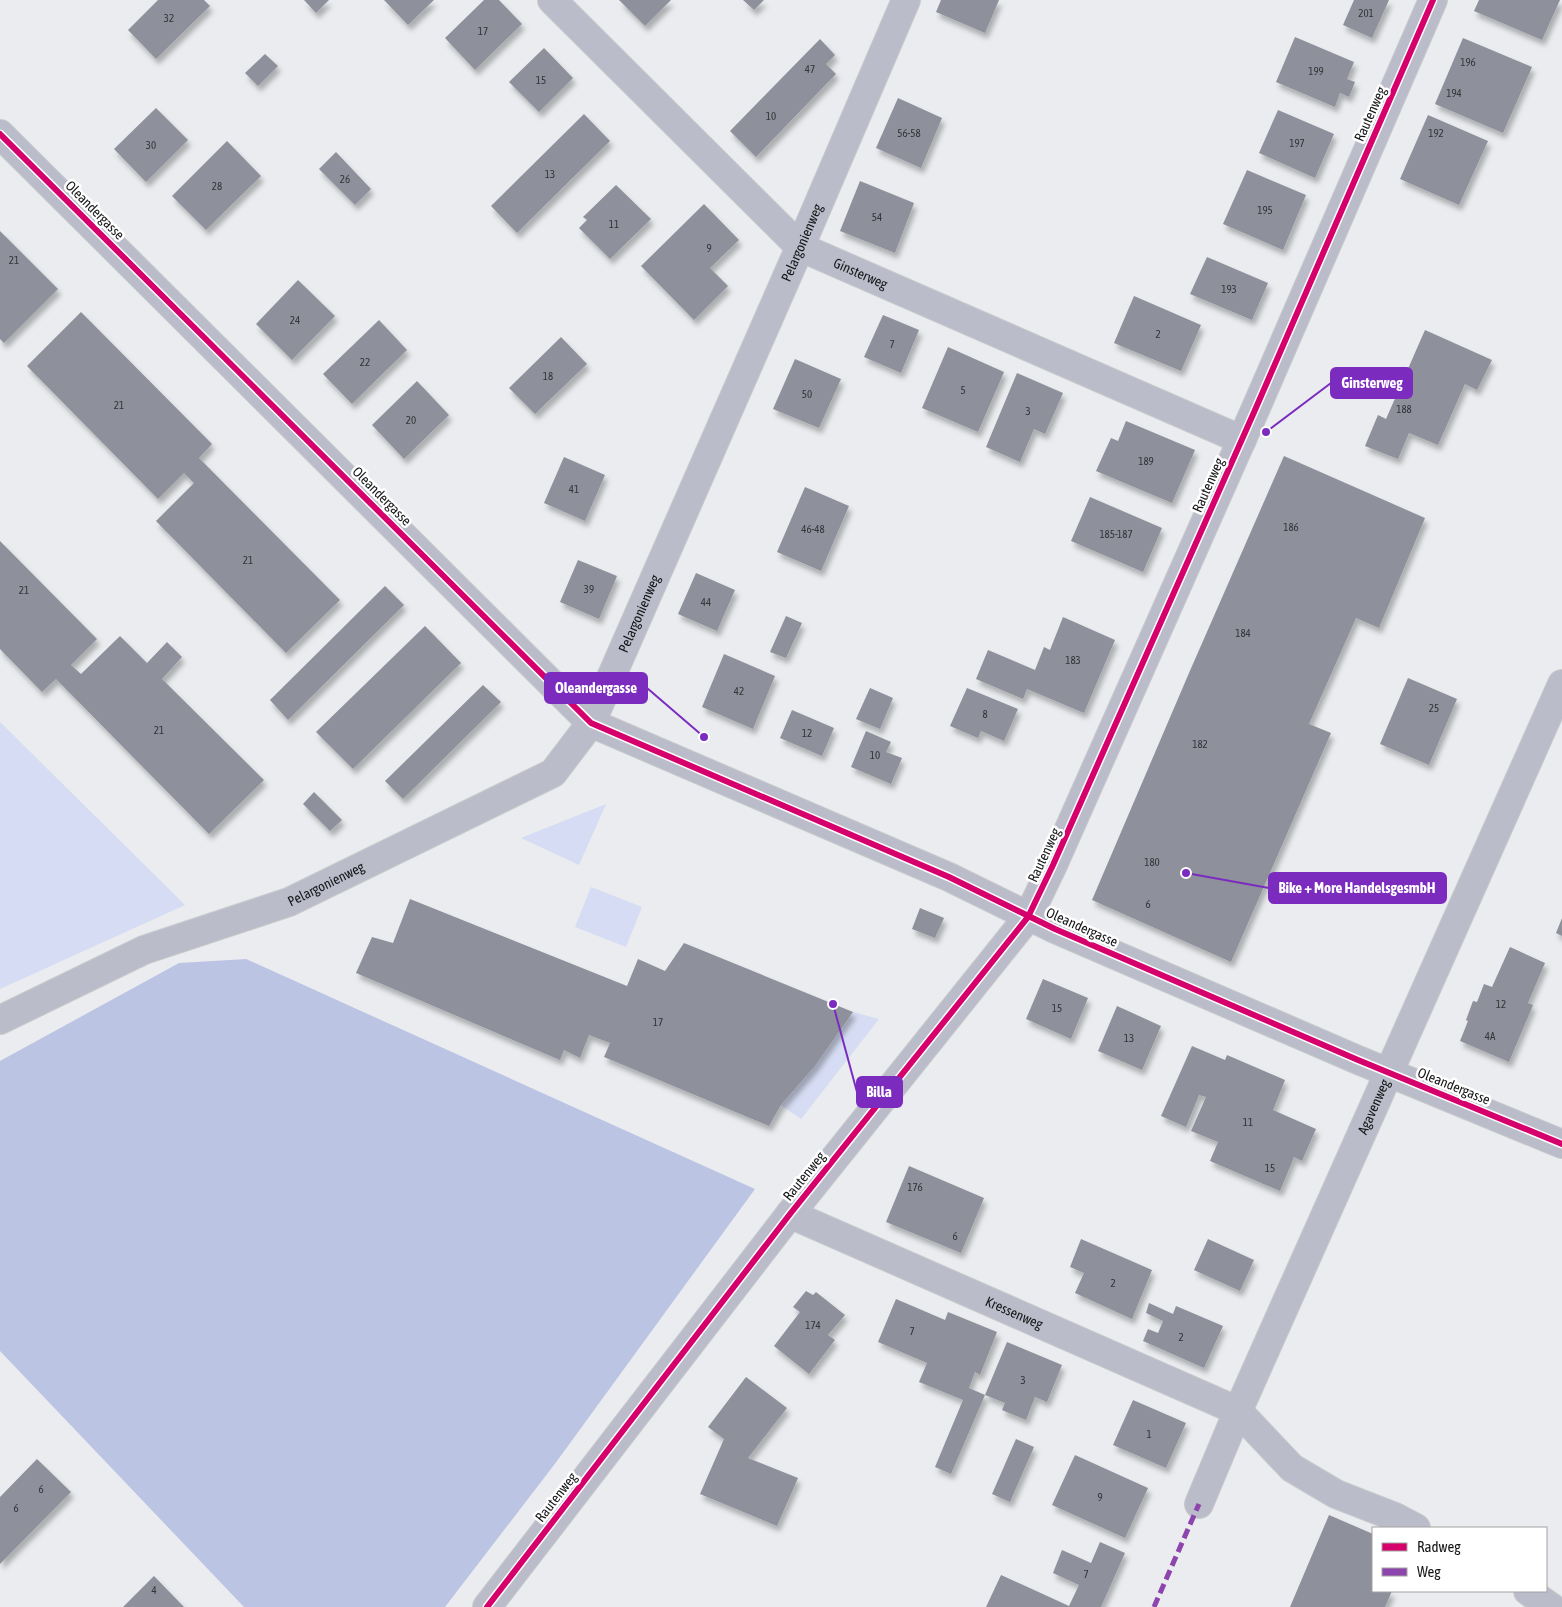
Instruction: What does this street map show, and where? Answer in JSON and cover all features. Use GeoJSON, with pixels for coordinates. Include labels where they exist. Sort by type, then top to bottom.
{"type":"FeatureCollection","features":[{"type":"Feature","properties":{"kind":"street","name":"Ginsterweg"},"geometry":{"type":"LineString","coordinates":[[552,0],[800,247],[1242,440]]}},
{"type":"Feature","properties":{"kind":"street","name":"Pelargonienweg"},"geometry":{"type":"LineString","coordinates":[[0,1020],[144,950],[289,902],[553,773],[591,723],[906,0]]}},
{"type":"Feature","properties":{"kind":"street","name":"Rautenweg"},"geometry":{"type":"LineString","coordinates":[[487,1607],[790,1214],[1028,917],[1053,865],[1242,440],[1433,0]]}},
{"type":"Feature","properties":{"kind":"street","name":"Oleandergasse"},"geometry":{"type":"LineString","coordinates":[[0,134],[591,723],[922,865],[1028,917],[1389,1073],[1562,1144]]}},
{"type":"Feature","properties":{"kind":"street","name":"Agavenweg"},"geometry":{"type":"LineString","coordinates":[[1199,1504],[1238,1411],[1562,684]]}},
{"type":"Feature","properties":{"kind":"street","name":"Kressenweg"},"geometry":{"type":"LineString","coordinates":[[790,1214],[1238,1411]]}},
{"type":"Feature","properties":{"kind":"street"},"geometry":{"type":"LineString","coordinates":[[1238,1411],[1292,1468],[1336,1494],[1395,1517],[1414,1527]]}},
{"type":"Feature","properties":{"kind":"street"},"geometry":{"type":"LineString","coordinates":[[1529,1592],[1551,1607]]}},
{"type":"Feature","properties":{"kind":"shaded area"},"geometry":{"type":"Polygon","coordinates":[[[0,722],[185,905],[0,989],[0,722]]]}},
{"type":"Feature","properties":{"kind":"shaded area"},"geometry":{"type":"Polygon","coordinates":[[[606,804],[579,865],[521,838],[606,804]]]}},
{"type":"Feature","properties":{"kind":"shaded area"},"geometry":{"type":"Polygon","coordinates":[[[591,887],[642,907],[626,947],[575,927],[591,887]]]}},
{"type":"Feature","properties":{"kind":"shaded area"},"geometry":{"type":"Polygon","coordinates":[[[246,959],[755,1189],[557,1461],[445,1607],[244,1607],[0,1351],[0,1061],[179,963],[246,959]]]}},
{"type":"Feature","properties":{"kind":"shaded area"},"geometry":{"type":"Polygon","coordinates":[[[853,1012],[879,1019],[801,1119],[781,1105],[815,1066],[853,1012]]]}},
{"type":"Feature","properties":{"kind":"building"},"geometry":{"type":"Polygon","coordinates":[[[158,0],[204,0],[210,6],[156,59],[128,30],[158,0]]]}},
{"type":"Feature","properties":{"kind":"building"},"geometry":{"type":"Polygon","coordinates":[[[304,0],[329,0],[316,13],[304,0]]]}},
{"type":"Feature","properties":{"kind":"building"},"geometry":{"type":"Polygon","coordinates":[[[384,0],[434,0],[408,25],[384,0]]]}},
{"type":"Feature","properties":{"kind":"building"},"geometry":{"type":"Polygon","coordinates":[[[484,0],[499,0],[522,24],[475,70],[445,38],[484,0]]]}},
{"type":"Feature","properties":{"kind":"building"},"geometry":{"type":"Polygon","coordinates":[[[619,0],[671,0],[645,26],[619,0]]]}},
{"type":"Feature","properties":{"kind":"building"},"geometry":{"type":"Polygon","coordinates":[[[743,0],[764,0],[754,10],[743,0]]]}},
{"type":"Feature","properties":{"kind":"building"},"geometry":{"type":"Polygon","coordinates":[[[941,0],[999,0],[985,33],[936,12],[941,0]]]}},
{"type":"Feature","properties":{"kind":"building"},"geometry":{"type":"Polygon","coordinates":[[[1354,0],[1389,0],[1372,38],[1343,25],[1354,0]]]}},
{"type":"Feature","properties":{"kind":"building"},"geometry":{"type":"Polygon","coordinates":[[[1479,0],[1560,0],[1542,40],[1474,11],[1479,0]]]}},
{"type":"Feature","properties":{"kind":"building"},"geometry":{"type":"Polygon","coordinates":[[[1295,37],[1354,62],[1347,79],[1355,82],[1349,97],[1340,93],[1335,107],[1276,82],[1295,37]]]}},
{"type":"Feature","properties":{"kind":"building"},"geometry":{"type":"Polygon","coordinates":[[[1463,38],[1532,67],[1503,133],[1435,104],[1463,38]]]}},
{"type":"Feature","properties":{"kind":"building"},"geometry":{"type":"Polygon","coordinates":[[[820,39],[835,55],[826,64],[836,74],[756,157],[730,131],[820,39]]]}},
{"type":"Feature","properties":{"kind":"building"},"geometry":{"type":"Polygon","coordinates":[[[544,48],[573,78],[539,112],[509,82],[544,48]]]}},
{"type":"Feature","properties":{"kind":"building"},"geometry":{"type":"Polygon","coordinates":[[[265,54],[278,66],[258,86],[245,73],[265,54]]]}},
{"type":"Feature","properties":{"kind":"building"},"geometry":{"type":"Polygon","coordinates":[[[898,98],[942,118],[921,168],[876,148],[898,98]]]}},
{"type":"Feature","properties":{"kind":"building"},"geometry":{"type":"Polygon","coordinates":[[[156,108],[188,140],[146,182],[114,149],[156,108]]]}},
{"type":"Feature","properties":{"kind":"building"},"geometry":{"type":"Polygon","coordinates":[[[1278,110],[1334,134],[1315,178],[1259,153],[1278,110]]]}},
{"type":"Feature","properties":{"kind":"building"},"geometry":{"type":"Polygon","coordinates":[[[584,114],[610,141],[517,233],[491,206],[584,114]]]}},
{"type":"Feature","properties":{"kind":"building"},"geometry":{"type":"Polygon","coordinates":[[[1428,115],[1488,141],[1459,205],[1400,179],[1428,115]]]}},
{"type":"Feature","properties":{"kind":"building"},"geometry":{"type":"Polygon","coordinates":[[[227,141],[261,176],[206,230],[172,196],[227,141]]]}},
{"type":"Feature","properties":{"kind":"building"},"geometry":{"type":"Polygon","coordinates":[[[336,152],[371,189],[355,205],[319,169],[336,152]]]}},
{"type":"Feature","properties":{"kind":"building"},"geometry":{"type":"Polygon","coordinates":[[[1247,170],[1306,195],[1283,250],[1223,224],[1247,170]]]}},
{"type":"Feature","properties":{"kind":"building"},"geometry":{"type":"Polygon","coordinates":[[[860,181],[914,203],[895,253],[840,231],[860,181]]]}},
{"type":"Feature","properties":{"kind":"building"},"geometry":{"type":"Polygon","coordinates":[[[616,185],[651,219],[610,259],[579,228],[587,220],[583,217],[616,185]]]}},
{"type":"Feature","properties":{"kind":"building"},"geometry":{"type":"Polygon","coordinates":[[[704,204],[739,240],[710,268],[728,286],[694,320],[641,266],[704,204]]]}},
{"type":"Feature","properties":{"kind":"building"},"geometry":{"type":"Polygon","coordinates":[[[0,231],[58,289],[4,343],[0,339],[0,231]]]}},
{"type":"Feature","properties":{"kind":"building"},"geometry":{"type":"Polygon","coordinates":[[[1207,257],[1268,283],[1252,320],[1190,294],[1207,257]]]}},
{"type":"Feature","properties":{"kind":"building"},"geometry":{"type":"Polygon","coordinates":[[[298,280],[335,316],[292,360],[256,324],[298,280]]]}},
{"type":"Feature","properties":{"kind":"building"},"geometry":{"type":"Polygon","coordinates":[[[1134,296],[1201,325],[1181,371],[1114,343],[1134,296]]]}},
{"type":"Feature","properties":{"kind":"building"},"geometry":{"type":"Polygon","coordinates":[[[81,312],[212,444],[199,458],[340,600],[286,653],[156,521],[194,483],[184,473],[158,499],[27,366],[81,312]]]}},
{"type":"Feature","properties":{"kind":"building"},"geometry":{"type":"Polygon","coordinates":[[[883,315],[919,330],[901,373],[864,357],[883,315]]]}},
{"type":"Feature","properties":{"kind":"building"},"geometry":{"type":"Polygon","coordinates":[[[379,320],[407,350],[352,404],[323,374],[379,320]]]}},
{"type":"Feature","properties":{"kind":"building"},"geometry":{"type":"Polygon","coordinates":[[[1425,330],[1492,360],[1477,390],[1465,384],[1438,445],[1409,433],[1398,459],[1365,446],[1378,415],[1386,419],[1425,330]]]}},
{"type":"Feature","properties":{"kind":"building"},"geometry":{"type":"Polygon","coordinates":[[[561,337],[587,364],[535,414],[509,388],[561,337]]]}},
{"type":"Feature","properties":{"kind":"building"},"geometry":{"type":"Polygon","coordinates":[[[948,347],[1004,372],[978,432],[922,408],[948,347]]]}},
{"type":"Feature","properties":{"kind":"building"},"geometry":{"type":"Polygon","coordinates":[[[795,359],[841,379],[819,428],[773,409],[795,359]]]}},
{"type":"Feature","properties":{"kind":"building"},"geometry":{"type":"Polygon","coordinates":[[[1017,373],[1063,393],[1045,434],[1034,429],[1020,462],[986,447],[1017,373]]]}},
{"type":"Feature","properties":{"kind":"building"},"geometry":{"type":"Polygon","coordinates":[[[417,381],[449,415],[404,459],[372,425],[417,381]]]}},
{"type":"Feature","properties":{"kind":"building"},"geometry":{"type":"Polygon","coordinates":[[[1126,421],[1195,450],[1172,503],[1096,471],[1111,438],[1118,441],[1126,421]]]}},
{"type":"Feature","properties":{"kind":"building"},"geometry":{"type":"Polygon","coordinates":[[[1284,456],[1425,518],[1379,628],[1356,618],[1309,724],[1331,733],[1231,962],[1092,900],[1284,456]]]}},
{"type":"Feature","properties":{"kind":"building"},"geometry":{"type":"Polygon","coordinates":[[[564,457],[605,475],[585,521],[544,503],[564,457]]]}},
{"type":"Feature","properties":{"kind":"building"},"geometry":{"type":"Polygon","coordinates":[[[805,487],[849,506],[821,571],[777,552],[805,487]]]}},
{"type":"Feature","properties":{"kind":"building"},"geometry":{"type":"Polygon","coordinates":[[[1090,497],[1162,528],[1143,572],[1071,541],[1090,497]]]}},
{"type":"Feature","properties":{"kind":"building"},"geometry":{"type":"Polygon","coordinates":[[[0,541],[97,639],[71,665],[81,674],[120,636],[147,663],[167,642],[182,657],[162,679],[264,780],[209,834],[56,679],[42,692],[0,649],[0,541]]]}},
{"type":"Feature","properties":{"kind":"building"},"geometry":{"type":"Polygon","coordinates":[[[578,560],[617,576],[599,619],[560,602],[578,560]]]}},
{"type":"Feature","properties":{"kind":"building"},"geometry":{"type":"Polygon","coordinates":[[[696,573],[735,590],[717,631],[678,614],[696,573]]]}},
{"type":"Feature","properties":{"kind":"building"},"geometry":{"type":"Polygon","coordinates":[[[385,586],[404,605],[288,720],[270,700],[385,586]]]}},
{"type":"Feature","properties":{"kind":"building"},"geometry":{"type":"Polygon","coordinates":[[[786,616],[802,623],[786,658],[770,652],[786,616]]]}},
{"type":"Feature","properties":{"kind":"building"},"geometry":{"type":"Polygon","coordinates":[[[1063,617],[1115,640],[1084,713],[1027,689],[1023,699],[976,679],[988,650],[1035,670],[1044,647],[1050,650],[1063,617]]]}},
{"type":"Feature","properties":{"kind":"building"},"geometry":{"type":"Polygon","coordinates":[[[425,626],[461,663],[353,769],[316,732],[425,626]]]}},
{"type":"Feature","properties":{"kind":"building"},"geometry":{"type":"Polygon","coordinates":[[[724,654],[775,676],[753,729],[702,707],[724,654]]]}},
{"type":"Feature","properties":{"kind":"building"},"geometry":{"type":"Polygon","coordinates":[[[1408,678],[1457,699],[1429,765],[1380,744],[1408,678]]]}},
{"type":"Feature","properties":{"kind":"building"},"geometry":{"type":"Polygon","coordinates":[[[483,685],[501,702],[403,799],[385,781],[483,685]]]}},
{"type":"Feature","properties":{"kind":"building"},"geometry":{"type":"Polygon","coordinates":[[[870,688],[893,698],[880,729],[856,719],[870,688]]]}},
{"type":"Feature","properties":{"kind":"building"},"geometry":{"type":"Polygon","coordinates":[[[967,688],[1018,709],[1004,741],[981,731],[978,738],[950,726],[967,688]]]}},
{"type":"Feature","properties":{"kind":"building"},"geometry":{"type":"Polygon","coordinates":[[[792,710],[834,728],[822,756],[780,738],[792,710]]]}},
{"type":"Feature","properties":{"kind":"building"},"geometry":{"type":"Polygon","coordinates":[[[866,731],[891,742],[886,752],[902,758],[891,784],[851,767],[866,731]]]}},
{"type":"Feature","properties":{"kind":"building"},"geometry":{"type":"Polygon","coordinates":[[[314,792],[342,820],[330,831],[303,804],[314,792]]]}},
{"type":"Feature","properties":{"kind":"building"},"geometry":{"type":"Polygon","coordinates":[[[410,899],[627,986],[638,959],[665,971],[684,943],[853,1012],[815,1066],[781,1105],[769,1126],[604,1057],[610,1043],[589,1035],[580,1058],[564,1050],[560,1060],[356,973],[372,937],[393,943],[410,899]]]}},
{"type":"Feature","properties":{"kind":"building"},"geometry":{"type":"Polygon","coordinates":[[[920,908],[944,918],[935,938],[912,929],[920,908]]]}},
{"type":"Feature","properties":{"kind":"building"},"geometry":{"type":"Polygon","coordinates":[[[1562,918],[1562,936],[1556,933],[1562,918]]]}},
{"type":"Feature","properties":{"kind":"building"},"geometry":{"type":"Polygon","coordinates":[[[1510,947],[1545,963],[1528,1003],[1533,1005],[1509,1062],[1460,1041],[1473,1001],[1477,1002],[1484,984],[1492,987],[1510,947]]]}},
{"type":"Feature","properties":{"kind":"building"},"geometry":{"type":"Polygon","coordinates":[[[1043,979],[1088,998],[1071,1039],[1026,1019],[1043,979]]]}},
{"type":"Feature","properties":{"kind":"building"},"geometry":{"type":"Polygon","coordinates":[[[1117,1006],[1161,1026],[1142,1070],[1098,1051],[1117,1006]]]}},
{"type":"Feature","properties":{"kind":"building"},"geometry":{"type":"Polygon","coordinates":[[[1192,1046],[1225,1060],[1227,1055],[1285,1080],[1273,1110],[1316,1129],[1302,1161],[1294,1157],[1280,1191],[1210,1161],[1218,1142],[1191,1131],[1206,1097],[1199,1095],[1186,1127],[1161,1116],[1192,1046]]]}},
{"type":"Feature","properties":{"kind":"building"},"geometry":{"type":"Polygon","coordinates":[[[909,1166],[984,1198],[961,1253],[886,1222],[909,1166]]]}},
{"type":"Feature","properties":{"kind":"building"},"geometry":{"type":"Polygon","coordinates":[[[1081,1239],[1152,1270],[1132,1319],[1075,1293],[1084,1273],[1070,1267],[1081,1239]]]}},
{"type":"Feature","properties":{"kind":"building"},"geometry":{"type":"Polygon","coordinates":[[[1208,1239],[1254,1260],[1240,1291],[1194,1270],[1208,1239]]]}},
{"type":"Feature","properties":{"kind":"building"},"geometry":{"type":"Polygon","coordinates":[[[806,1291],[813,1295],[816,1292],[845,1315],[828,1335],[835,1340],[809,1374],[774,1346],[800,1312],[793,1307],[806,1291]]]}},
{"type":"Feature","properties":{"kind":"building"},"geometry":{"type":"Polygon","coordinates":[[[896,1299],[945,1320],[948,1312],[997,1332],[980,1375],[975,1372],[969,1388],[985,1395],[951,1474],[935,1467],[963,1400],[919,1382],[927,1363],[878,1342],[896,1299]]]}},
{"type":"Feature","properties":{"kind":"building"},"geometry":{"type":"Polygon","coordinates":[[[1149,1303],[1173,1314],[1176,1306],[1223,1326],[1204,1368],[1143,1341],[1148,1329],[1158,1333],[1163,1321],[1146,1313],[1149,1303]]]}},
{"type":"Feature","properties":{"kind":"building"},"geometry":{"type":"Polygon","coordinates":[[[1007,1342],[1062,1365],[1047,1402],[1035,1397],[1026,1420],[1002,1410],[1005,1403],[985,1395],[1007,1342]]]}},
{"type":"Feature","properties":{"kind":"building"},"geometry":{"type":"Polygon","coordinates":[[[746,1377],[787,1408],[748,1458],[798,1478],[777,1526],[700,1494],[724,1439],[708,1427],[746,1377]]]}},
{"type":"Feature","properties":{"kind":"building"},"geometry":{"type":"Polygon","coordinates":[[[1133,1400],[1186,1423],[1166,1468],[1113,1445],[1133,1400]]]}},
{"type":"Feature","properties":{"kind":"building"},"geometry":{"type":"Polygon","coordinates":[[[1016,1439],[1034,1447],[1010,1502],[992,1494],[1016,1439]]]}},
{"type":"Feature","properties":{"kind":"building"},"geometry":{"type":"Polygon","coordinates":[[[1075,1455],[1148,1488],[1125,1538],[1052,1505],[1075,1455]]]}},
{"type":"Feature","properties":{"kind":"building"},"geometry":{"type":"Polygon","coordinates":[[[37,1459],[71,1492],[0,1564],[0,1497],[37,1459]]]}},
{"type":"Feature","properties":{"kind":"building"},"geometry":{"type":"Polygon","coordinates":[[[1329,1515],[1372,1534],[1372,1592],[1392,1592],[1385,1607],[1290,1607],[1329,1515]]]}},
{"type":"Feature","properties":{"kind":"building"},"geometry":{"type":"Polygon","coordinates":[[[1100,1542],[1125,1553],[1101,1607],[986,1607],[1001,1575],[1069,1606],[1079,1585],[1053,1573],[1062,1550],[1091,1563],[1100,1542]]]}},
{"type":"Feature","properties":{"kind":"building"},"geometry":{"type":"Polygon","coordinates":[[[154,1576],[184,1607],[123,1607],[154,1576]]]}},
{"type":"Feature","properties":{"kind":"marked path"},"geometry":{"type":"LineString","coordinates":[[1154,1607],[1199,1504]]}},
{"type":"Feature","properties":{"kind":"cycle path"},"geometry":{"type":"LineString","coordinates":[[487,1607],[790,1214],[1028,917],[1053,865],[1255,410],[1433,0]]}},
{"type":"Feature","properties":{"kind":"cycle path"},"geometry":{"type":"LineString","coordinates":[[0,134],[591,723],[949,877],[1055,929],[1358,1060],[1562,1144]]}},
{"type":"Feature","properties":{"kind":"place","name":"Ginsterweg"},"geometry":{"type":"Point","coordinates":[1266,432]}},
{"type":"Feature","properties":{"kind":"place","name":"Oleandergasse"},"geometry":{"type":"Point","coordinates":[704,737]}},
{"type":"Feature","properties":{"kind":"place","name":"Bike + More HandelsgesmbH"},"geometry":{"type":"Point","coordinates":[1186,873]}},
{"type":"Feature","properties":{"kind":"place","name":"Billa"},"geometry":{"type":"Point","coordinates":[833,1004]}}]}
